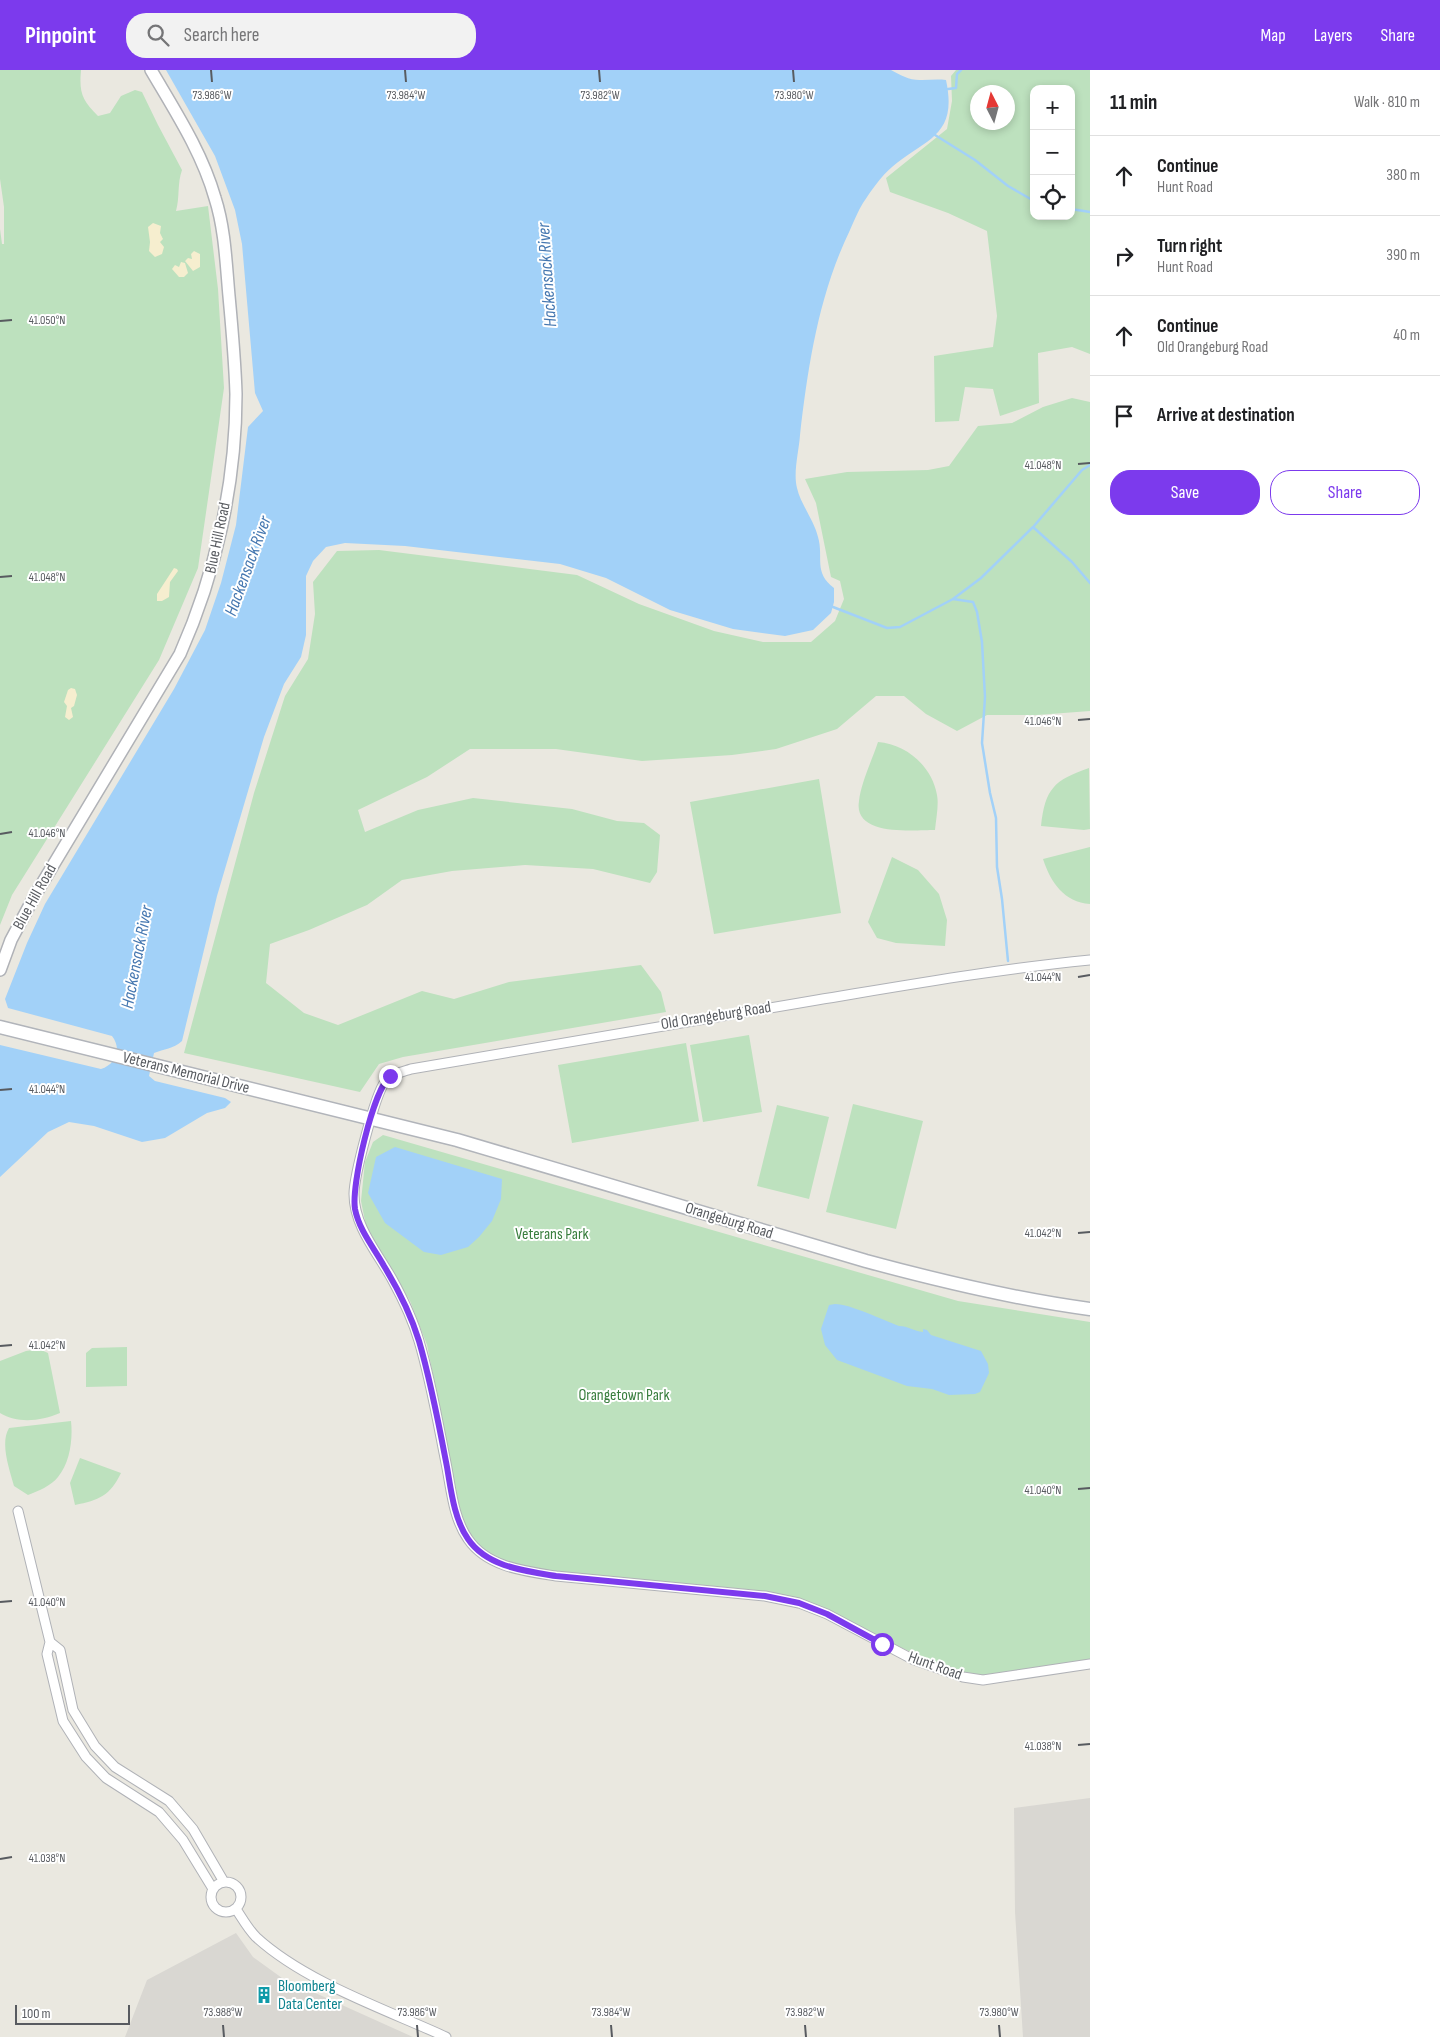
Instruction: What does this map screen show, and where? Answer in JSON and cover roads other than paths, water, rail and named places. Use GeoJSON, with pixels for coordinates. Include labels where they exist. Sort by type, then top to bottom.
{"type":"FeatureCollection","features":[{"type":"Feature","properties":{"kind":"main road","name":"Veterans Memorial Drive"},"geometry":{"type":"LineString","coordinates":[[0,1027],[371,1118]]}},
{"type":"Feature","properties":{"kind":"main road","name":"Orangeburg Road"},"geometry":{"type":"LineString","coordinates":[[371,1118],[476,1146],[924,1277],[1028,1299],[1090,1309]]}},
{"type":"Feature","properties":{"kind":"street","name":"Blue Hill Road"},"geometry":{"type":"LineString","coordinates":[[0,970],[11,940],[34,897],[180,654],[208,584],[226,502],[233,444],[236,396],[234,349],[223,237],[216,199],[204,167],[151,70]]}},
{"type":"Feature","properties":{"kind":"street","name":"Old Orangeburg Road"},"geometry":{"type":"LineString","coordinates":[[371,1118],[377,1098],[386,1080],[390,1076],[411,1069],[944,979],[1019,967],[1090,960]]}},
{"type":"Feature","properties":{"kind":"street","name":"Hunt Road"},"geometry":{"type":"LineString","coordinates":[[371,1118],[355,1180],[355,1209],[364,1232],[393,1280],[419,1341],[454,1503],[468,1539],[482,1553],[501,1564],[531,1572],[765,1596],[799,1603],[827,1614],[912,1659],[963,1677],[983,1680],[1090,1664]]}},
{"type":"Feature","properties":{"kind":"street"},"geometry":{"type":"LineString","coordinates":[[18,1511],[50,1642],[47,1654],[63,1721],[86,1757],[106,1778],[157,1810],[183,1840],[214,1888]]}},
{"type":"Feature","properties":{"kind":"street"},"geometry":{"type":"LineString","coordinates":[[50,1642],[60,1650],[73,1710],[95,1746],[115,1767],[166,1800],[193,1829],[224,1882]]}},
{"type":"Feature","properties":{"kind":"street"},"geometry":{"type":"LineString","coordinates":[[157,1810],[166,1800]]}},
{"type":"Feature","properties":{"kind":"street"},"geometry":{"type":"LineString","coordinates":[[190,1850],[202,1844]]}},
{"type":"Feature","properties":{"kind":"street"},"geometry":{"type":"LineString","coordinates":[[224,1882],[235,1884],[241,1892],[241,1902],[236,1909],[229,1912],[224,1912],[215,1907],[211,1898],[214,1888],[224,1882]]}},
{"type":"Feature","properties":{"kind":"street"},"geometry":{"type":"LineString","coordinates":[[236,1909],[255,1936],[277,1954],[302,1970],[446,2037]]}},
{"type":"Feature","properties":{"kind":"water","name":"Hackensack River"},"geometry":{"type":"Polygon","coordinates":[[[166,70],[891,70],[914,80],[946,80],[949,99],[948,113],[937,134],[888,171],[876,184],[861,206],[839,254],[816,330],[803,409],[796,482],[799,494],[818,537],[823,576],[834,588],[834,602],[831,613],[813,630],[785,636],[733,629],[670,610],[606,578],[560,564],[405,546],[345,543],[326,547],[313,561],[306,576],[306,635],[301,657],[284,684],[264,737],[217,896],[182,1041],[172,1047],[154,1053],[149,1076],[155,1081],[225,1098],[231,1102],[225,1108],[207,1113],[165,1138],[142,1142],[94,1126],[69,1122],[48,1132],[0,1177],[0,1045],[101,1069],[110,1064],[116,1056],[117,1046],[112,1036],[8,1008],[5,999],[45,904],[174,689],[205,630],[221,583],[236,525],[248,427],[263,411],[255,393],[242,244],[235,210],[215,156],[166,70]]]}},
{"type":"Feature","properties":{"kind":"water"},"geometry":{"type":"Polygon","coordinates":[[[395,1147],[502,1179],[501,1199],[492,1221],[468,1247],[441,1255],[424,1252],[385,1223],[368,1193],[376,1157],[395,1147]]]}},
{"type":"Feature","properties":{"kind":"water"},"geometry":{"type":"Polygon","coordinates":[[[835,1304],[858,1309],[899,1326],[923,1332],[923,1329],[927,1330],[931,1335],[981,1351],[988,1364],[989,1373],[980,1392],[975,1394],[949,1395],[932,1389],[907,1386],[837,1360],[825,1345],[821,1329],[829,1305],[835,1304]]]}},
{"type":"Feature","properties":{"kind":"waterway"},"geometry":{"type":"LineString","coordinates":[[948,89],[956,88],[957,74],[961,70]]}},
{"type":"Feature","properties":{"kind":"waterway"},"geometry":{"type":"LineString","coordinates":[[935,135],[975,160],[1008,186],[1030,199]]}},
{"type":"Feature","properties":{"kind":"waterway"},"geometry":{"type":"LineString","coordinates":[[1075,210],[1090,212]]}},
{"type":"Feature","properties":{"kind":"waterway"},"geometry":{"type":"LineString","coordinates":[[1034,526],[1082,470],[1090,465]]}},
{"type":"Feature","properties":{"kind":"waterway"},"geometry":{"type":"LineString","coordinates":[[953,599],[981,578],[1033,527],[1072,562],[1090,583]]}},
{"type":"Feature","properties":{"kind":"waterway"},"geometry":{"type":"LineString","coordinates":[[833,607],[887,628],[900,627],[953,599],[973,602],[977,612],[982,642],[985,697],[982,743],[996,818],[997,867],[1008,961]]}},
{"type":"Feature","properties":{"kind":"place","name":"Bloomberg Data Center"},"geometry":{"type":"Point","coordinates":[264,1995]}},
{"type":"Feature","properties":{"kind":"park label","name":"Veterans Park"},"geometry":{"type":"Point","coordinates":[552,1234]}},
{"type":"Feature","properties":{"kind":"park label","name":"Orangetown Park"},"geometry":{"type":"Point","coordinates":[624,1395]}}]}
